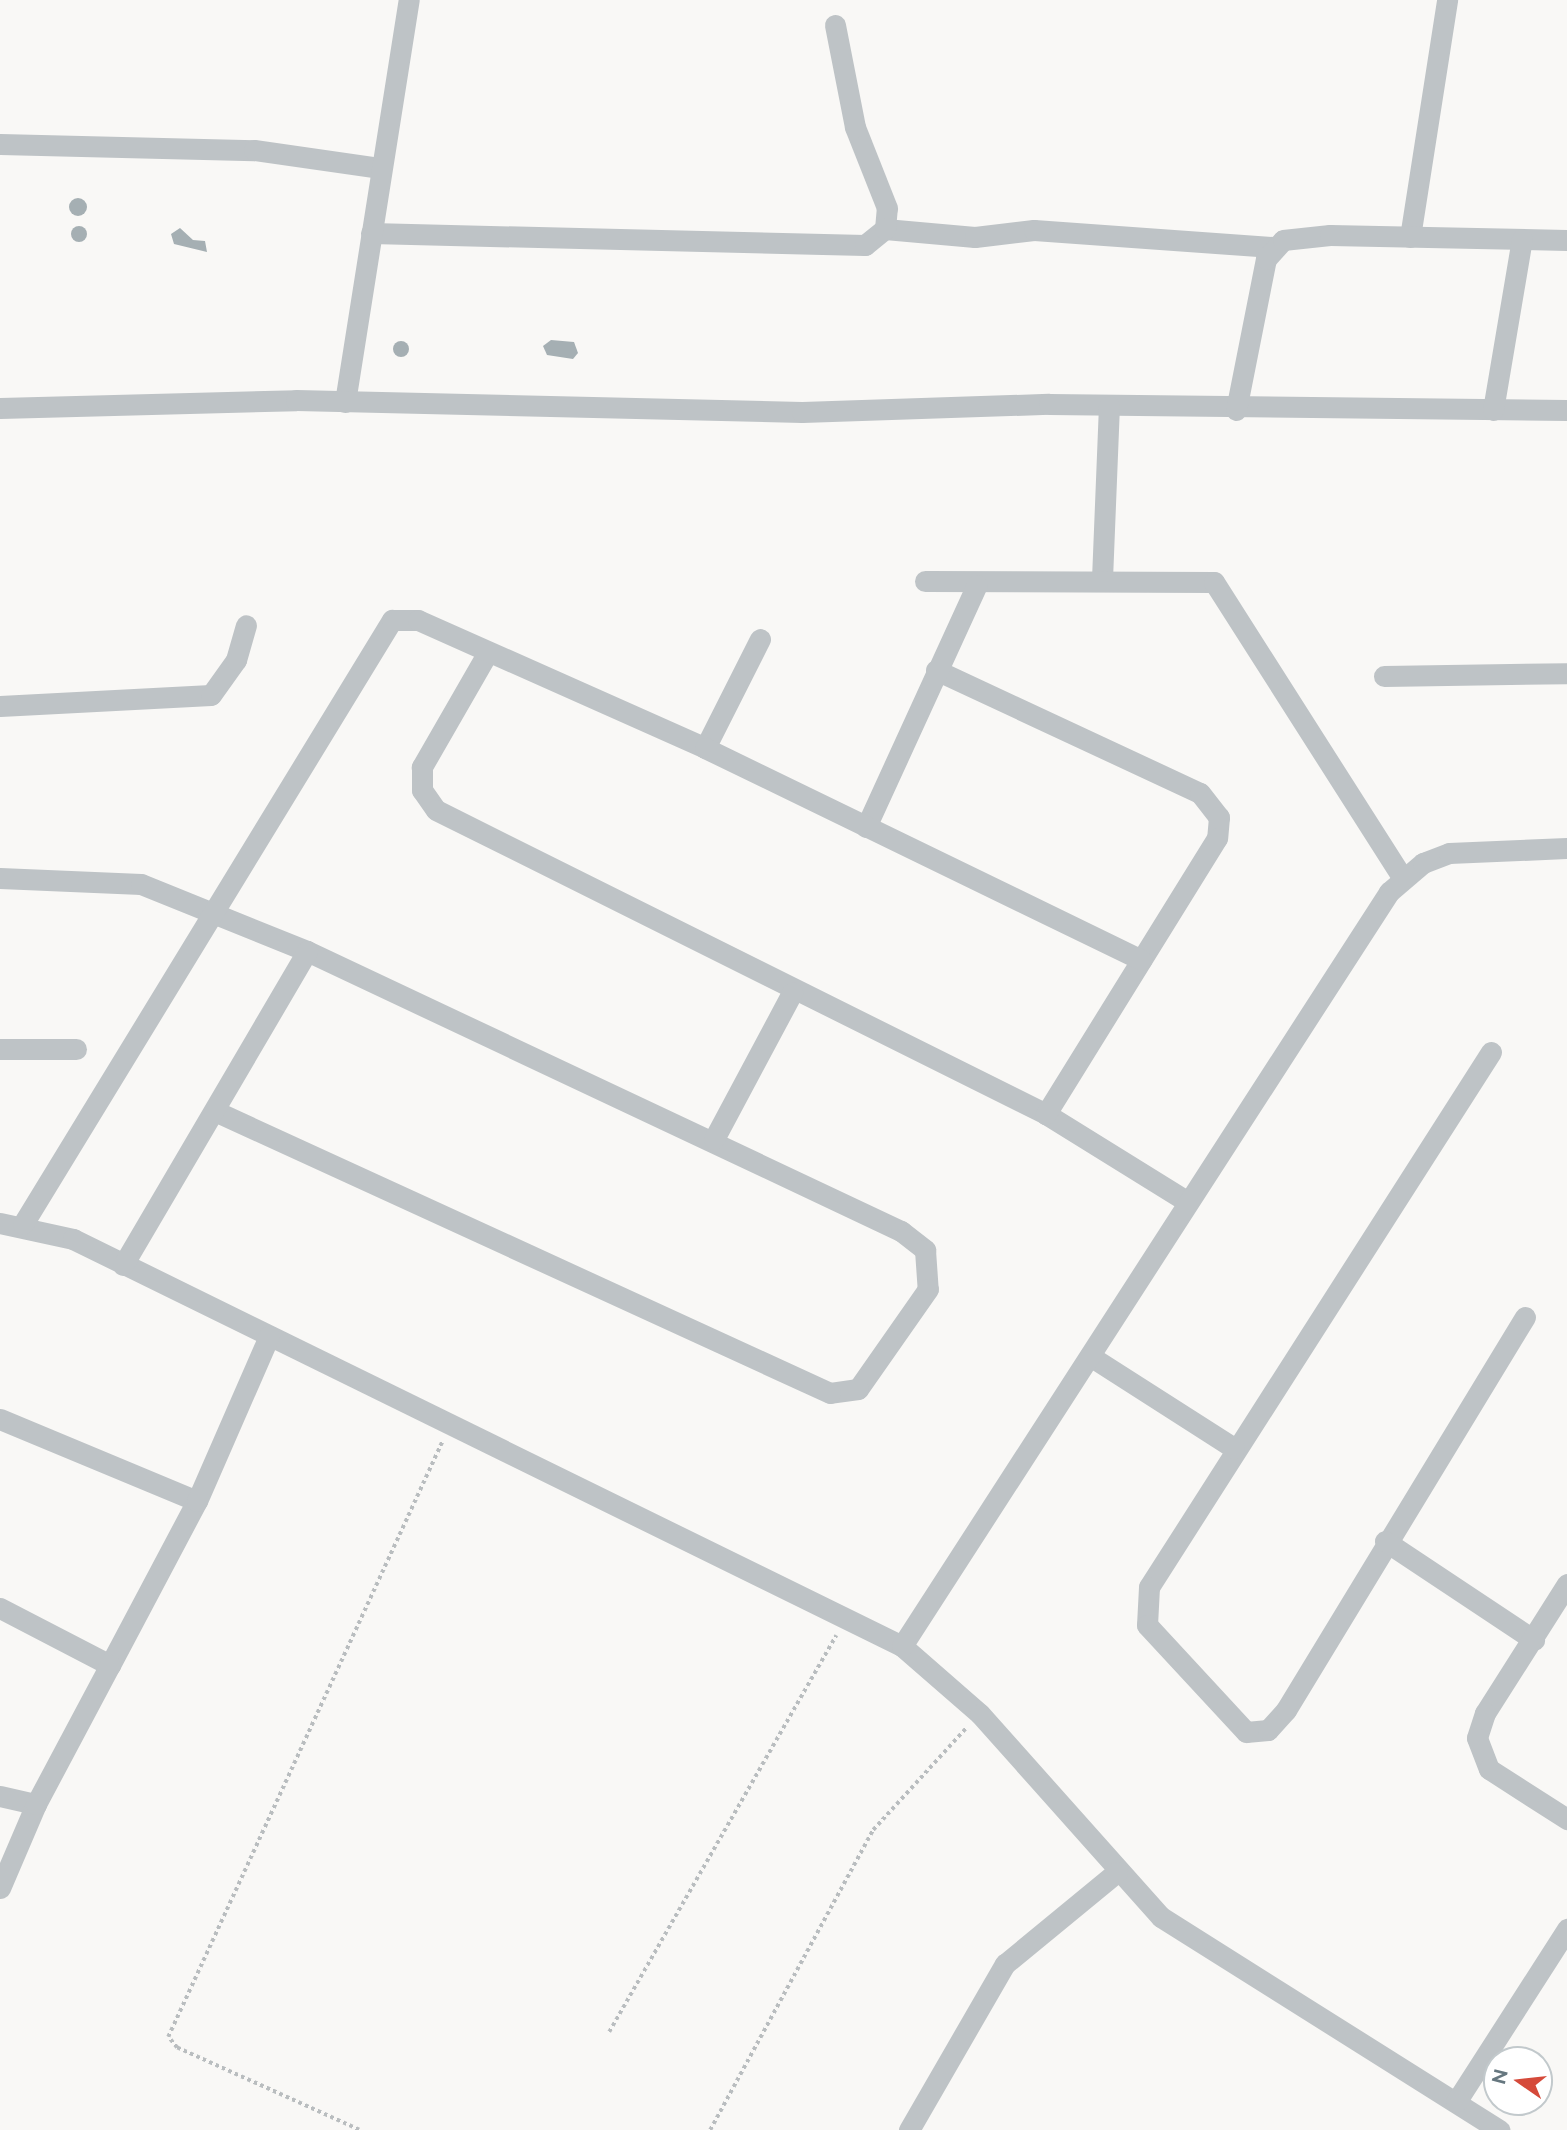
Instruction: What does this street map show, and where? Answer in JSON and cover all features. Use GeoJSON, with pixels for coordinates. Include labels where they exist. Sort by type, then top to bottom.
{"type":"FeatureCollection","features":[{"type":"Feature","properties":{"kind":"street"},"geometry":{"type":"LineString","coordinates":[[345,402],[409,0]]}},
{"type":"Feature","properties":{"kind":"street"},"geometry":{"type":"LineString","coordinates":[[1410,237],[1447,0]]}},
{"type":"Feature","properties":{"kind":"street"},"geometry":{"type":"LineString","coordinates":[[835,25],[855,127],[887,208],[885,229]]}},
{"type":"Feature","properties":{"kind":"street"},"geometry":{"type":"LineString","coordinates":[[0,144],[254,150],[381,168]]}},
{"type":"Feature","properties":{"kind":"street"},"geometry":{"type":"LineString","coordinates":[[371,233],[856,246],[885,229],[975,237],[1034,230],[1272,247],[1298,236],[1567,240]]}},
{"type":"Feature","properties":{"kind":"street"},"geometry":{"type":"LineString","coordinates":[[1493,410],[1522,239]]}},
{"type":"Feature","properties":{"kind":"street"},"geometry":{"type":"LineString","coordinates":[[1236,410],[1272,247]]}},
{"type":"Feature","properties":{"kind":"street"},"geometry":{"type":"LineString","coordinates":[[0,408],[345,402],[802,412],[1109,406],[1236,410],[1567,410]]}},
{"type":"Feature","properties":{"kind":"street"},"geometry":{"type":"LineString","coordinates":[[1102,579],[1109,406]]}},
{"type":"Feature","properties":{"kind":"street"},"geometry":{"type":"LineString","coordinates":[[925,581],[977,585],[1192,578],[1219,586],[1402,877]]}},
{"type":"Feature","properties":{"kind":"street"},"geometry":{"type":"LineString","coordinates":[[866,827],[977,585]]}},
{"type":"Feature","properties":{"kind":"street"},"geometry":{"type":"LineString","coordinates":[[23,1224],[386,624],[418,620],[705,748],[1141,960]]}},
{"type":"Feature","properties":{"kind":"street"},"geometry":{"type":"LineString","coordinates":[[0,706],[211,695],[236,660],[246,625]]}},
{"type":"Feature","properties":{"kind":"street"},"geometry":{"type":"LineString","coordinates":[[705,748],[760,639]]}},
{"type":"Feature","properties":{"kind":"street"},"geometry":{"type":"LineString","coordinates":[[488,652],[422,767],[422,790],[436,810],[792,993],[1046,1114],[1188,1202]]}},
{"type":"Feature","properties":{"kind":"street"},"geometry":{"type":"LineString","coordinates":[[936,670],[1200,793],[1216,809],[1217,838],[1046,1114]]}},
{"type":"Feature","properties":{"kind":"street"},"geometry":{"type":"LineString","coordinates":[[1384,676],[1567,673]]}},
{"type":"Feature","properties":{"kind":"street"},"geometry":{"type":"LineString","coordinates":[[902,1646],[1188,1202],[1402,877],[1449,853],[1567,848]]}},
{"type":"Feature","properties":{"kind":"street"},"geometry":{"type":"LineString","coordinates":[[0,878],[112,879],[214,912],[307,951],[714,1139],[901,1231],[925,1251],[928,1289],[858,1389],[817,1387],[217,1112]]}},
{"type":"Feature","properties":{"kind":"street"},"geometry":{"type":"LineString","coordinates":[[123,1265],[217,1112],[307,951]]}},
{"type":"Feature","properties":{"kind":"street"},"geometry":{"type":"LineString","coordinates":[[714,1139],[792,993]]}},
{"type":"Feature","properties":{"kind":"street"},"geometry":{"type":"LineString","coordinates":[[0,1049],[76,1049]]}},
{"type":"Feature","properties":{"kind":"street"},"geometry":{"type":"LineString","coordinates":[[1491,1052],[1153,1577],[1144,1614],[1153,1633],[1246,1732],[1268,1730],[1286,1710],[1385,1541],[1525,1317]]}},
{"type":"Feature","properties":{"kind":"street"},"geometry":{"type":"LineString","coordinates":[[0,1223],[23,1224],[123,1265],[452,1421],[902,1646],[980,1714],[1117,1871],[1180,1932],[1499,2130]]}},
{"type":"Feature","properties":{"kind":"street"},"geometry":{"type":"LineString","coordinates":[[0,1888],[36,1804],[197,1501],[269,1336]]}},
{"type":"Feature","properties":{"kind":"street"},"geometry":{"type":"LineString","coordinates":[[1090,1356],[1234,1448]]}},
{"type":"Feature","properties":{"kind":"street"},"geometry":{"type":"LineString","coordinates":[[0,1419],[197,1501]]}},
{"type":"Feature","properties":{"kind":"street"},"geometry":{"type":"LineString","coordinates":[[1385,1541],[1534,1640]]}},
{"type":"Feature","properties":{"kind":"street"},"geometry":{"type":"LineString","coordinates":[[1567,1584],[1534,1640],[1485,1713],[1477,1748],[1489,1769],[1567,1819]]}},
{"type":"Feature","properties":{"kind":"street"},"geometry":{"type":"LineString","coordinates":[[0,1608],[110,1664]]}},
{"type":"Feature","properties":{"kind":"street"},"geometry":{"type":"LineString","coordinates":[[0,1796],[36,1804]]}},
{"type":"Feature","properties":{"kind":"street"},"geometry":{"type":"LineString","coordinates":[[909,2130],[1005,1964],[1117,1871]]}},
{"type":"Feature","properties":{"kind":"street"},"geometry":{"type":"LineString","coordinates":[[1456,2102],[1564,1942]]}},
{"type":"Feature","properties":{"kind":"path"},"geometry":{"type":"LineString","coordinates":[[359,2130],[177,2048],[168,2037],[452,1421]]}},
{"type":"Feature","properties":{"kind":"path"},"geometry":{"type":"LineString","coordinates":[[609,2032],[846,1618]]}},
{"type":"Feature","properties":{"kind":"path"},"geometry":{"type":"LineString","coordinates":[[710,2130],[873,1830],[980,1714]]}},
{"type":"Feature","properties":{"kind":"building"},"geometry":{"type":"Polygon","coordinates":[[[78,198],[84,201],[87,207],[84,213],[78,216],[72,213],[69,207],[72,201],[78,198]]]}},
{"type":"Feature","properties":{"kind":"building"},"geometry":{"type":"Polygon","coordinates":[[[76,226],[82,226],[87,234],[85,240],[76,242],[71,237],[71,231],[76,226]]]}},
{"type":"Feature","properties":{"kind":"building"},"geometry":{"type":"Polygon","coordinates":[[[180,228],[193,240],[205,241],[207,252],[174,244],[171,234],[180,228]]]}},
{"type":"Feature","properties":{"kind":"building"},"geometry":{"type":"Polygon","coordinates":[[[551,340],[574,342],[578,353],[573,359],[547,355],[543,346],[551,340]]]}},
{"type":"Feature","properties":{"kind":"building"},"geometry":{"type":"Polygon","coordinates":[[[398,341],[404,341],[409,349],[407,355],[398,357],[393,352],[393,346],[398,341]]]}}]}
